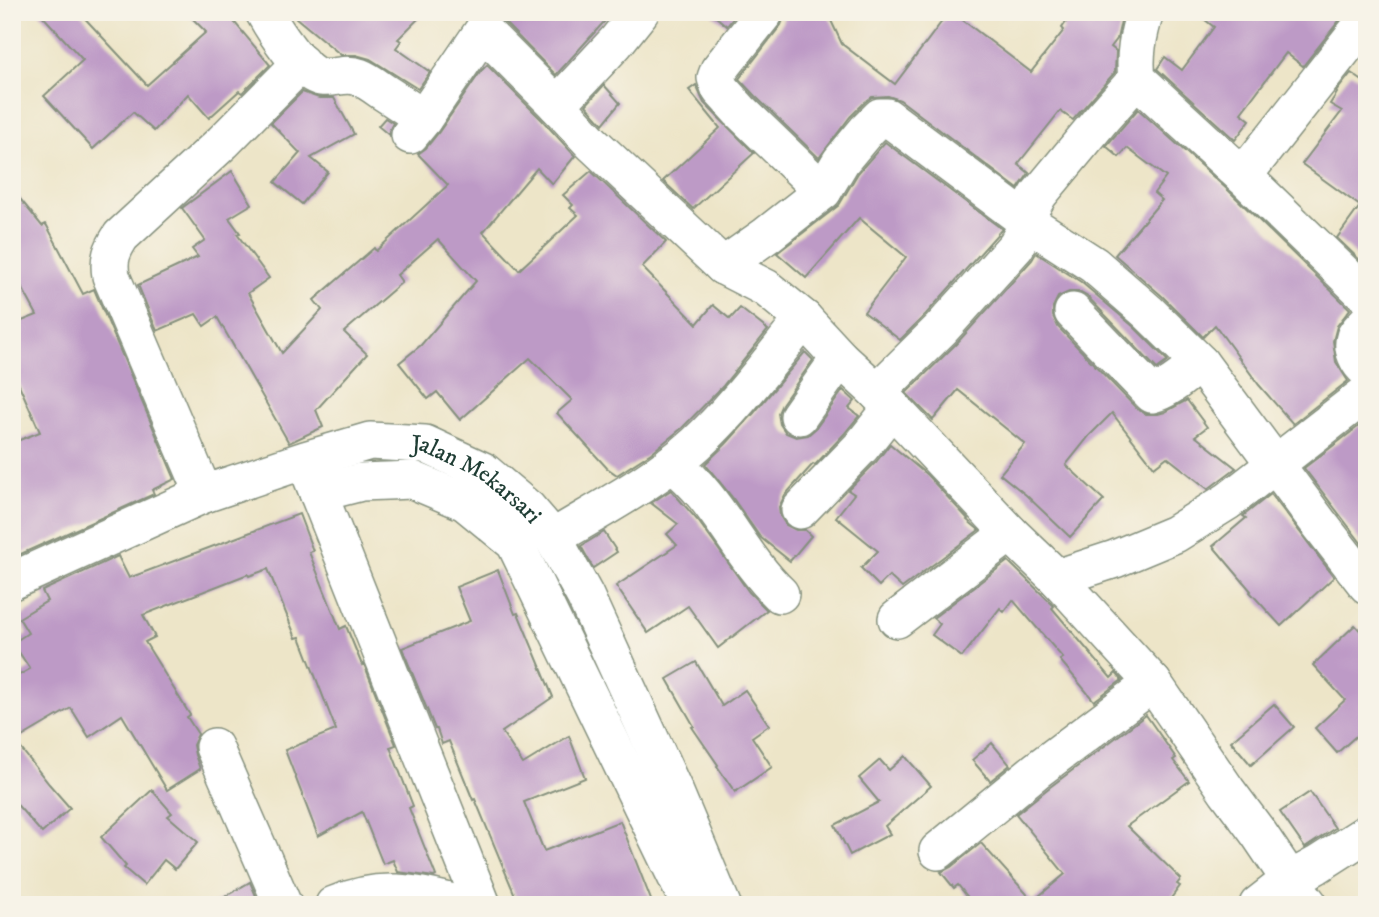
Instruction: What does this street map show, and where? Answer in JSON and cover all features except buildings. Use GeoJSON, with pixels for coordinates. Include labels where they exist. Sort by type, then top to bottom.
{"type":"FeatureCollection","features":[{"type":"Feature","properties":{"kind":"street"},"geometry":{"type":"LineString","coordinates":[[264,12],[281,41],[301,63],[319,77],[344,74],[359,77],[416,127],[489,21],[592,143],[723,266],[766,288],[804,319],[1010,533],[1057,578],[1153,683],[1259,834],[1281,897],[1317,865],[1367,833]]}},
{"type":"Feature","properties":{"kind":"street"},"geometry":{"type":"LineString","coordinates":[[558,105],[640,12]]}},
{"type":"Feature","properties":{"kind":"street"},"geometry":{"type":"LineString","coordinates":[[765,12],[719,70],[716,80],[720,89],[740,111],[823,191]]}},
{"type":"Feature","properties":{"kind":"street"},"geometry":{"type":"LineString","coordinates":[[1145,12],[1138,37],[1135,63],[1137,79],[1367,296]]}},
{"type":"Feature","properties":{"kind":"street"},"geometry":{"type":"LineString","coordinates":[[1242,176],[1355,58],[1367,19]]}},
{"type":"Feature","properties":{"kind":"street"},"geometry":{"type":"LineString","coordinates":[[204,494],[111,276],[110,254],[121,236],[223,142],[301,63]]}},
{"type":"Feature","properties":{"kind":"street"},"geometry":{"type":"LineString","coordinates":[[800,510],[860,447],[884,400],[940,329],[1016,246],[1029,223],[1028,217],[1039,194],[1137,79]]}},
{"type":"Feature","properties":{"kind":"street"},"geometry":{"type":"LineString","coordinates":[[723,266],[823,191],[856,141],[880,117],[887,117],[1029,223],[1094,265],[1148,312],[1200,363],[1367,585]]}},
{"type":"Feature","properties":{"kind":"street"},"geometry":{"type":"LineString","coordinates":[[1073,312],[1152,394],[1172,384],[1200,363]]}},
{"type":"Feature","properties":{"kind":"street"},"geometry":{"type":"LineString","coordinates":[[553,538],[636,487],[694,445],[728,411],[804,319]]}},
{"type":"Feature","properties":{"kind":"street"},"geometry":{"type":"LineString","coordinates":[[1367,322],[1355,337],[1355,351],[1359,363],[1367,370]]}},
{"type":"Feature","properties":{"kind":"street"},"geometry":{"type":"LineString","coordinates":[[799,416],[840,358]]}},
{"type":"Feature","properties":{"kind":"street"},"geometry":{"type":"LineString","coordinates":[[1057,578],[1115,559],[1175,534],[1228,501],[1367,393]]}},
{"type":"Feature","properties":{"kind":"street","name":"Jalan Mekarsari"},"geometry":{"type":"LineString","coordinates":[[12,581],[204,494],[311,476],[370,441],[425,444],[483,471],[528,509],[553,538],[585,596],[675,793],[697,904]]}},
{"type":"Feature","properties":{"kind":"street"},"geometry":{"type":"LineString","coordinates":[[672,463],[701,490],[760,572],[780,594]]}},
{"type":"Feature","properties":{"kind":"street"},"geometry":{"type":"LineString","coordinates":[[482,905],[311,476],[360,481],[413,480],[465,502],[515,543],[697,904]]}},
{"type":"Feature","properties":{"kind":"street"},"geometry":{"type":"LineString","coordinates":[[897,619],[1010,533]]}},
{"type":"Feature","properties":{"kind":"street"},"geometry":{"type":"LineString","coordinates":[[938,851],[1037,770],[1153,683]]}},
{"type":"Feature","properties":{"kind":"street"},"geometry":{"type":"LineString","coordinates":[[214,747],[283,905]]}},
{"type":"Feature","properties":{"kind":"street"},"geometry":{"type":"LineString","coordinates":[[334,905],[385,891],[427,895],[460,905]]}}]}
